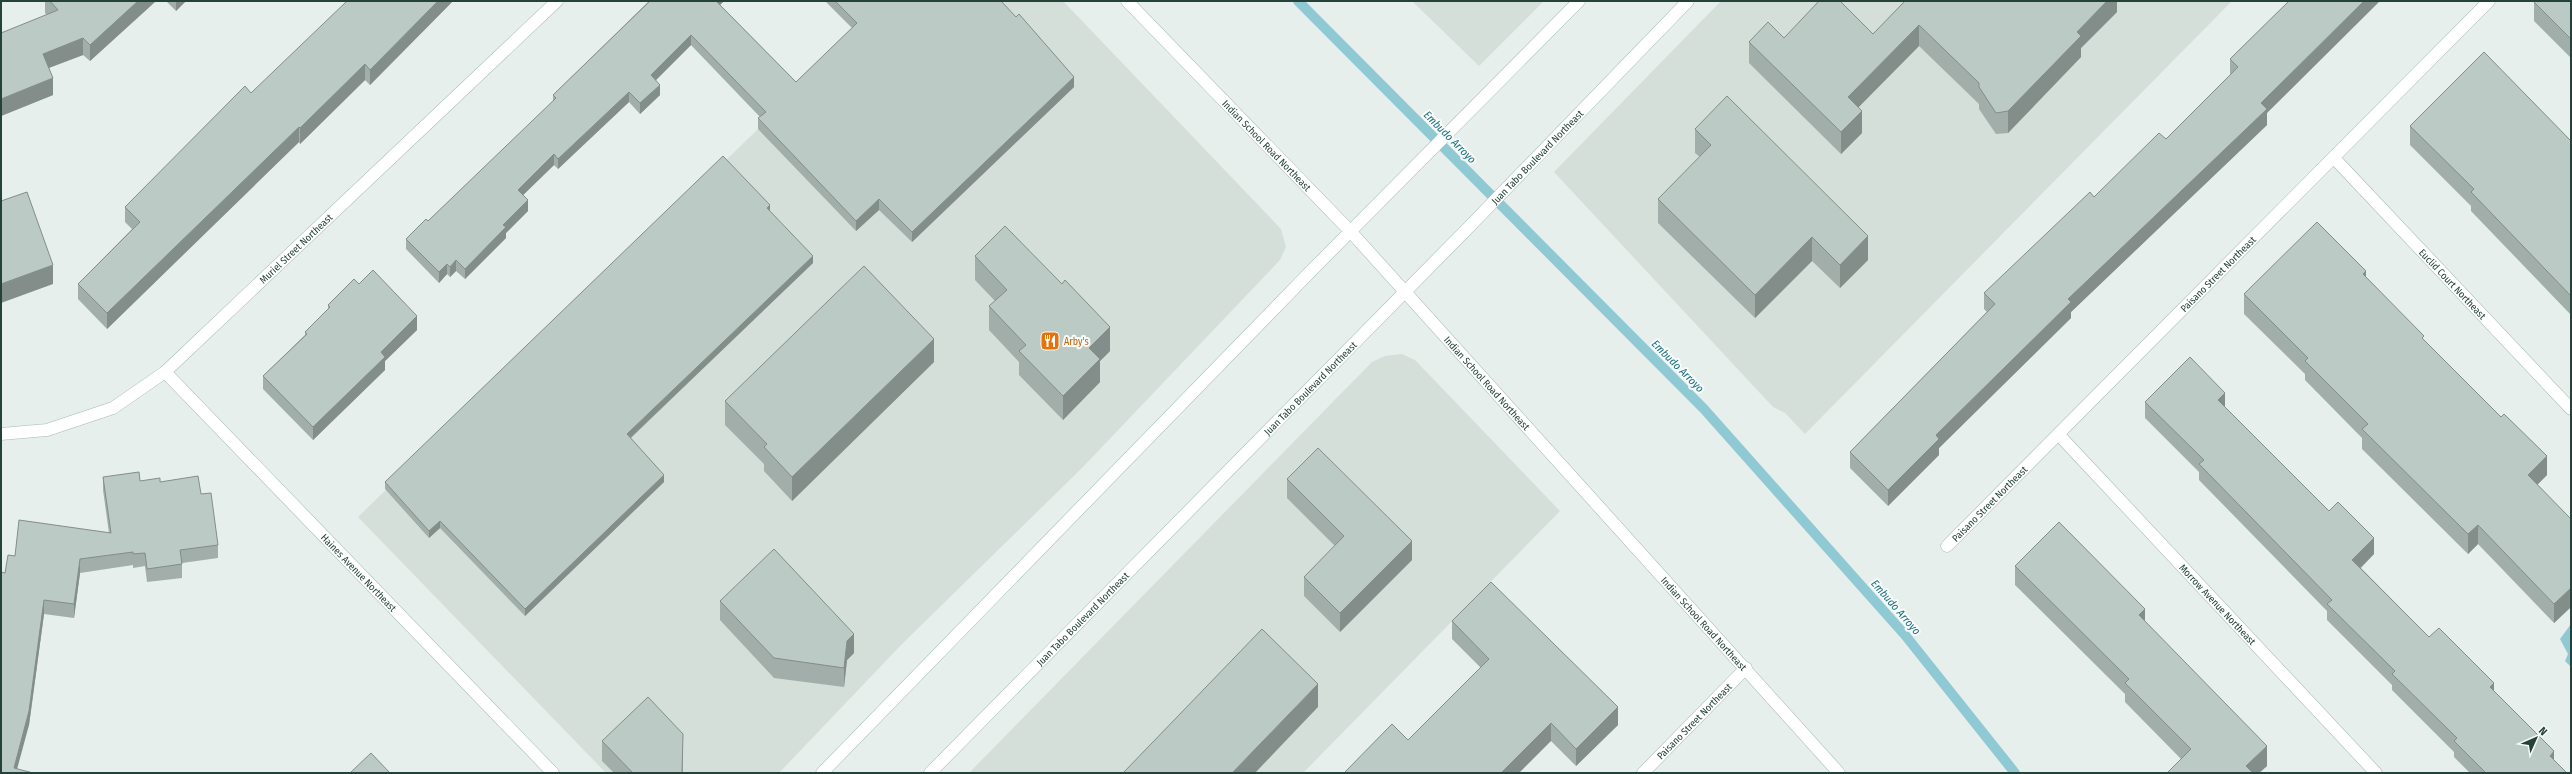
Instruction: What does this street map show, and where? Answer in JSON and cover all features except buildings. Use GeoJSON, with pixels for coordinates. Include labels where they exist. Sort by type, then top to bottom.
{"type":"FeatureCollection","features":[{"type":"Feature","properties":{"kind":"street","name":"Muriel Street Northeast"},"geometry":{"type":"LineString","coordinates":[[1,434],[47,430],[114,408],[165,372],[557,1]]}},
{"type":"Feature","properties":{"kind":"street","name":"Indian School Road Northeast"},"geometry":{"type":"LineString","coordinates":[[1127,1],[1351,232],[1746,668],[1839,773]]}},
{"type":"Feature","properties":{"kind":"street"},"geometry":{"type":"LineString","coordinates":[[822,773],[1408,173],[1579,1]]}},
{"type":"Feature","properties":{"kind":"street","name":"Juan Tabo Boulevard Northeast"},"geometry":{"type":"LineString","coordinates":[[930,773],[1539,157],[1688,1]]}},
{"type":"Feature","properties":{"kind":"street","name":"Paisano Street Northeast"},"geometry":{"type":"LineString","coordinates":[[1947,546],[2489,1]]}},
{"type":"Feature","properties":{"kind":"street","name":"Euclid Court Northeast"},"geometry":{"type":"LineString","coordinates":[[2334,158],[2571,409]]}},
{"type":"Feature","properties":{"kind":"street","name":"Haines Avenue Northeast"},"geometry":{"type":"LineString","coordinates":[[165,372],[553,773]]}},
{"type":"Feature","properties":{"kind":"street","name":"Morrow Avenue Northeast"},"geometry":{"type":"LineString","coordinates":[[2059,435],[2376,773]]}},
{"type":"Feature","properties":{"kind":"street","name":"Paisano Street Northeast"},"geometry":{"type":"LineString","coordinates":[[1643,773],[1746,668]]}},
{"type":"Feature","properties":{"kind":"shaded area"},"geometry":{"type":"Polygon","coordinates":[[[890,1],[1063,1],[1281,229],[1286,247],[1280,260],[1082,468],[902,644],[779,773],[606,773],[358,517],[890,1]]]}},
{"type":"Feature","properties":{"kind":"shaded area"},"geometry":{"type":"Polygon","coordinates":[[[1412,1],[1544,1],[1479,66],[1412,1]]]}},
{"type":"Feature","properties":{"kind":"shaded area"},"geometry":{"type":"Polygon","coordinates":[[[1721,1],[2232,1],[1805,434],[1785,413],[1773,407],[1554,172],[1721,1]]]}},
{"type":"Feature","properties":{"kind":"shaded area"},"geometry":{"type":"Polygon","coordinates":[[[1402,354],[1415,360],[1560,511],[1303,773],[969,773],[1372,362],[1385,356],[1402,354]]]}},
{"type":"Feature","properties":{"kind":"water"},"geometry":{"type":"Polygon","coordinates":[[[2571,624],[2571,667],[2565,661],[2568,654],[2560,639],[2571,624]]]}},
{"type":"Feature","properties":{"kind":"waterway","name":"Embudo Arroyo"},"geometry":{"type":"LineString","coordinates":[[1298,1],[1704,409],[1905,635],[2015,773]]}},
{"type":"Feature","properties":{"kind":"place","name":"Arby's"},"geometry":{"type":"Point","coordinates":[1050,341]}}]}
